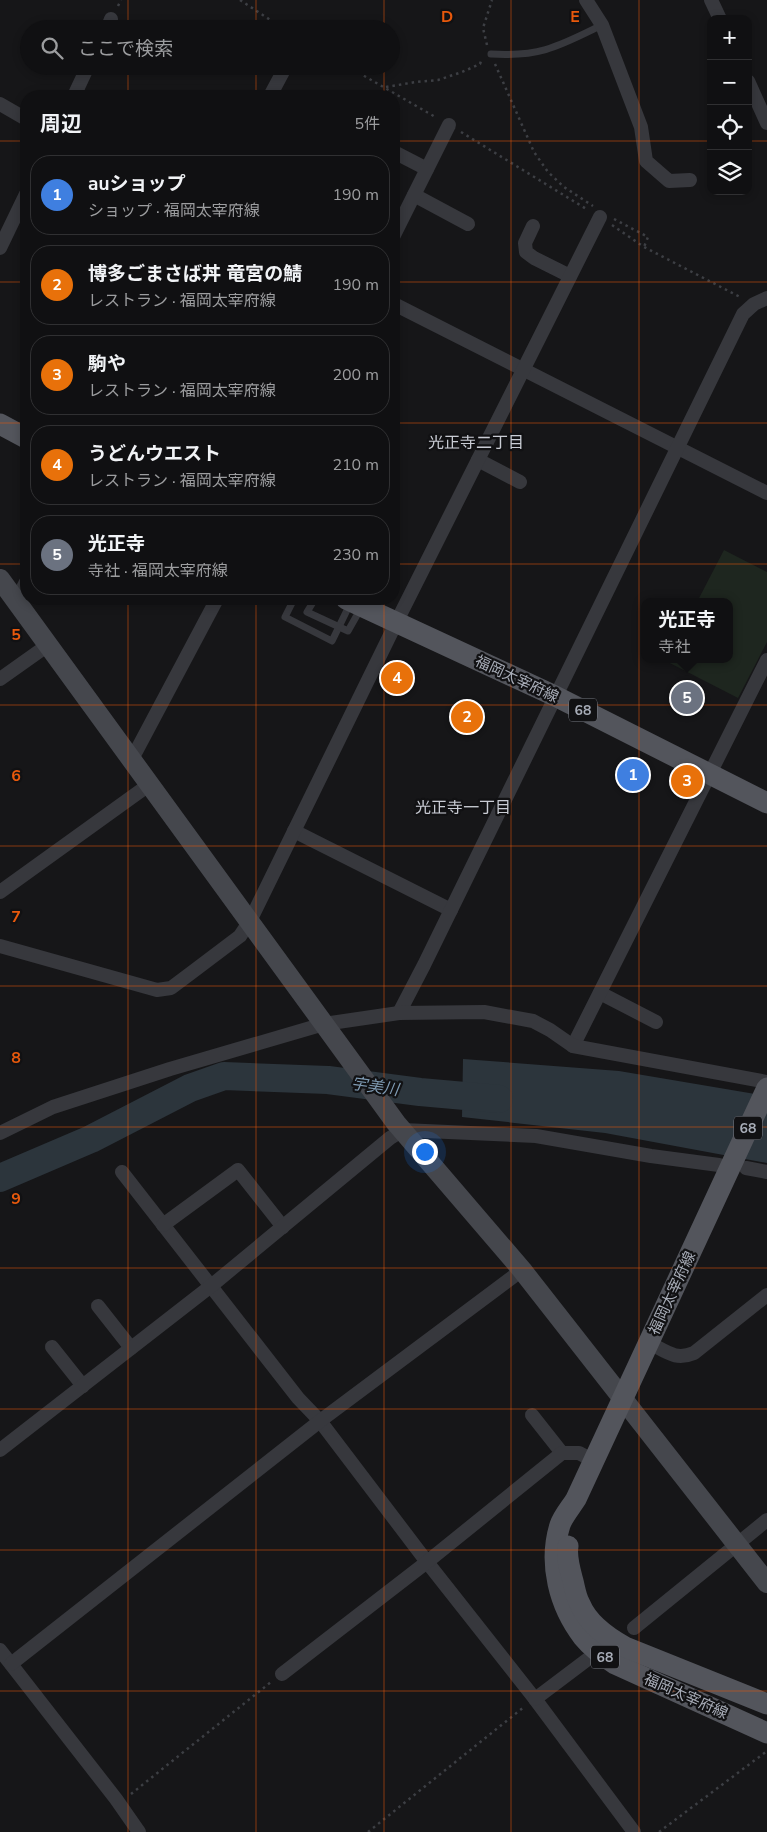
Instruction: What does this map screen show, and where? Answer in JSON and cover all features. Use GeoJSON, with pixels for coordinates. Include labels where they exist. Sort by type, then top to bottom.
{"type":"FeatureCollection","features":[{"type":"Feature","properties":{"kind":"main road"},"geometry":{"type":"LineString","coordinates":[[0,424],[20,435]]}},
{"type":"Feature","properties":{"kind":"main road","name":"福岡太宰府線"},"geometry":{"type":"LineString","coordinates":[[359,605],[555,696],[767,803]]}},
{"type":"Feature","properties":{"kind":"main road","name":"福岡太宰府線"},"geometry":{"type":"LineString","coordinates":[[767,1088],[623,1400],[576,1499],[561,1524],[555,1552],[556,1579],[565,1608],[582,1636],[595,1650],[615,1664],[767,1733]]}},
{"type":"Feature","properties":{"kind":"main road","name":"福岡太宰府線"},"geometry":{"type":"LineString","coordinates":[[576,1499],[567,1552],[571,1575],[580,1605],[596,1627],[608,1638],[626,1647],[767,1704]]}},
{"type":"Feature","properties":{"kind":"street"},"geometry":{"type":"LineString","coordinates":[[586,0],[602,25],[640,127],[646,161],[669,181],[690,180]]}},
{"type":"Feature","properties":{"kind":"street"},"geometry":{"type":"LineString","coordinates":[[712,0],[718,15]]}},
{"type":"Feature","properties":{"kind":"street"},"geometry":{"type":"LineString","coordinates":[[77,90],[84,75]]}},
{"type":"Feature","properties":{"kind":"street"},"geometry":{"type":"LineString","coordinates":[[277,90],[283,75]]}},
{"type":"Feature","properties":{"kind":"street"},"geometry":{"type":"LineString","coordinates":[[752,90],[767,123]]}},
{"type":"Feature","properties":{"kind":"street"},"geometry":{"type":"LineString","coordinates":[[0,104],[20,116]]}},
{"type":"Feature","properties":{"kind":"street"},"geometry":{"type":"LineString","coordinates":[[400,223],[449,125]]}},
{"type":"Feature","properties":{"kind":"street"},"geometry":{"type":"LineString","coordinates":[[400,155],[427,169]]}},
{"type":"Feature","properties":{"kind":"street"},"geometry":{"type":"LineString","coordinates":[[414,195],[468,224]]}},
{"type":"Feature","properties":{"kind":"street"},"geometry":{"type":"LineString","coordinates":[[0,248],[20,206]]}},
{"type":"Feature","properties":{"kind":"street"},"geometry":{"type":"LineString","coordinates":[[0,946],[157,990],[171,988],[240,936],[250,921],[396,623],[570,276],[599,213]]}},
{"type":"Feature","properties":{"kind":"street"},"geometry":{"type":"LineString","coordinates":[[533,226],[525,243],[526,252],[570,276]]}},
{"type":"Feature","properties":{"kind":"street"},"geometry":{"type":"LineString","coordinates":[[399,1013],[743,314],[754,304],[767,298]]}},
{"type":"Feature","properties":{"kind":"street"},"geometry":{"type":"LineString","coordinates":[[400,307],[767,493]]}},
{"type":"Feature","properties":{"kind":"street"},"geometry":{"type":"LineString","coordinates":[[478,460],[520,482]]}},
{"type":"Feature","properties":{"kind":"street"},"geometry":{"type":"LineString","coordinates":[[0,579],[399,1126],[522,1270],[767,1583]]}},
{"type":"Feature","properties":{"kind":"street"},"geometry":{"type":"LineString","coordinates":[[16,601],[20,593]]}},
{"type":"Feature","properties":{"kind":"street"},"geometry":{"type":"LineString","coordinates":[[132,760],[214,605]]}},
{"type":"Feature","properties":{"kind":"street"},"geometry":{"type":"LineString","coordinates":[[0,679],[48,645]]}},
{"type":"Feature","properties":{"kind":"street"},"geometry":{"type":"LineString","coordinates":[[573,1046],[767,660]]}},
{"type":"Feature","properties":{"kind":"street"},"geometry":{"type":"LineString","coordinates":[[0,892],[150,784]]}},
{"type":"Feature","properties":{"kind":"street"},"geometry":{"type":"LineString","coordinates":[[294,831],[451,910]]}},
{"type":"Feature","properties":{"kind":"street"},"geometry":{"type":"LineString","coordinates":[[600,993],[656,1022]]}},
{"type":"Feature","properties":{"kind":"street"},"geometry":{"type":"LineString","coordinates":[[0,1133],[53,1107],[170,1069],[324,1024],[399,1013],[484,1012],[533,1021],[573,1046],[767,1082]]}},
{"type":"Feature","properties":{"kind":"street"},"geometry":{"type":"LineString","coordinates":[[399,1126],[536,1136],[767,1172]]}},
{"type":"Feature","properties":{"kind":"street"},"geometry":{"type":"LineString","coordinates":[[0,1450],[211,1286],[390,1138],[399,1126]]}},
{"type":"Feature","properties":{"kind":"street"},"geometry":{"type":"LineString","coordinates":[[163,1225],[238,1170],[283,1227]]}},
{"type":"Feature","properties":{"kind":"street"},"geometry":{"type":"LineString","coordinates":[[122,1172],[298,1398],[320,1421],[427,1562],[535,1699],[634,1832]]}},
{"type":"Feature","properties":{"kind":"street"},"geometry":{"type":"LineString","coordinates":[[11,1664],[320,1421],[522,1270]]}},
{"type":"Feature","properties":{"kind":"street"},"geometry":{"type":"LineString","coordinates":[[649,1343],[677,1357],[685,1356],[694,1352],[767,1294]]}},
{"type":"Feature","properties":{"kind":"street"},"geometry":{"type":"LineString","coordinates":[[98,1306],[131,1348]]}},
{"type":"Feature","properties":{"kind":"street"},"geometry":{"type":"LineString","coordinates":[[52,1346],[83,1386]]}},
{"type":"Feature","properties":{"kind":"street"},"geometry":{"type":"LineString","coordinates":[[532,1415],[562,1453]]}},
{"type":"Feature","properties":{"kind":"street"},"geometry":{"type":"LineString","coordinates":[[282,1674],[427,1562],[562,1453],[579,1453],[594,1461]]}},
{"type":"Feature","properties":{"kind":"street"},"geometry":{"type":"LineString","coordinates":[[634,1628],[767,1520]]}},
{"type":"Feature","properties":{"kind":"street"},"geometry":{"type":"LineString","coordinates":[[0,1650],[119,1803],[139,1832]]}},
{"type":"Feature","properties":{"kind":"street"},"geometry":{"type":"LineString","coordinates":[[535,1699],[588,1660]]}},
{"type":"Feature","properties":{"kind":"lane"},"geometry":{"type":"LineString","coordinates":[[491,54],[511,55],[547,50],[571,41],[602,25]]}},
{"type":"Feature","properties":{"kind":"lane"},"geometry":{"type":"LineString","coordinates":[[291,605],[285,617],[332,641],[351,605]]}},
{"type":"Feature","properties":{"kind":"lane"},"geometry":{"type":"LineString","coordinates":[[311,605],[307,612],[348,631],[352,605]]}},
{"type":"Feature","properties":{"kind":"path"},"geometry":{"type":"LineString","coordinates":[[240,0],[270,20]]}},
{"type":"Feature","properties":{"kind":"path"},"geometry":{"type":"LineString","coordinates":[[384,88],[438,80],[480,64],[487,45],[483,28],[492,0]]}},
{"type":"Feature","properties":{"kind":"path"},"geometry":{"type":"LineString","coordinates":[[491,54],[499,76],[534,152],[548,172],[564,187],[644,247],[754,304]]}},
{"type":"Feature","properties":{"kind":"path"},"geometry":{"type":"LineString","coordinates":[[362,75],[388,90]]}},
{"type":"Feature","properties":{"kind":"path"},"geometry":{"type":"LineString","coordinates":[[400,97],[599,213]]}},
{"type":"Feature","properties":{"kind":"path"},"geometry":{"type":"LineString","coordinates":[[614,219],[648,237],[644,247]]}},
{"type":"Feature","properties":{"kind":"path"},"geometry":{"type":"LineString","coordinates":[[119,1803],[282,1674]]}},
{"type":"Feature","properties":{"kind":"path"},"geometry":{"type":"LineString","coordinates":[[368,1832],[535,1699]]}},
{"type":"Feature","properties":{"kind":"path"},"geometry":{"type":"LineString","coordinates":[[659,1832],[767,1751]]}},
{"type":"Feature","properties":{"kind":"shaded area"},"geometry":{"type":"Polygon","coordinates":[[[724,550],[767,572],[767,642],[738,698],[670,663],[733,663],[733,598],[699,598],[724,550]]]}},
{"type":"Feature","properties":{"kind":"shaded area"},"geometry":{"type":"Polygon","coordinates":[[[463,1059],[619,1071],[767,1096],[767,1163],[605,1133],[462,1117],[463,1059]]]}},
{"type":"Feature","properties":{"kind":"waterway","name":"宇美川"},"geometry":{"type":"LineString","coordinates":[[0,1178],[91,1139],[190,1088],[224,1076],[328,1080],[420,1092],[499,1099]]}},
{"type":"Feature","properties":{"kind":"place","name":"うどんウエスト"},"geometry":{"type":"Point","coordinates":[397,678]}},
{"type":"Feature","properties":{"kind":"place","name":"光正寺"},"geometry":{"type":"Point","coordinates":[687,698]}},
{"type":"Feature","properties":{"kind":"place","name":"博多ごまさば丼 竜宮の鯖"},"geometry":{"type":"Point","coordinates":[467,717]}},
{"type":"Feature","properties":{"kind":"place","name":"auショップ"},"geometry":{"type":"Point","coordinates":[633,775]}},
{"type":"Feature","properties":{"kind":"place","name":"駒や"},"geometry":{"type":"Point","coordinates":[687,781]}},
{"type":"Feature","properties":{"kind":"district","name":"光正寺二丁目"},"geometry":{"type":"Point","coordinates":[476,442]}},
{"type":"Feature","properties":{"kind":"district","name":"光正寺一丁目"},"geometry":{"type":"Point","coordinates":[463,807]}}]}
